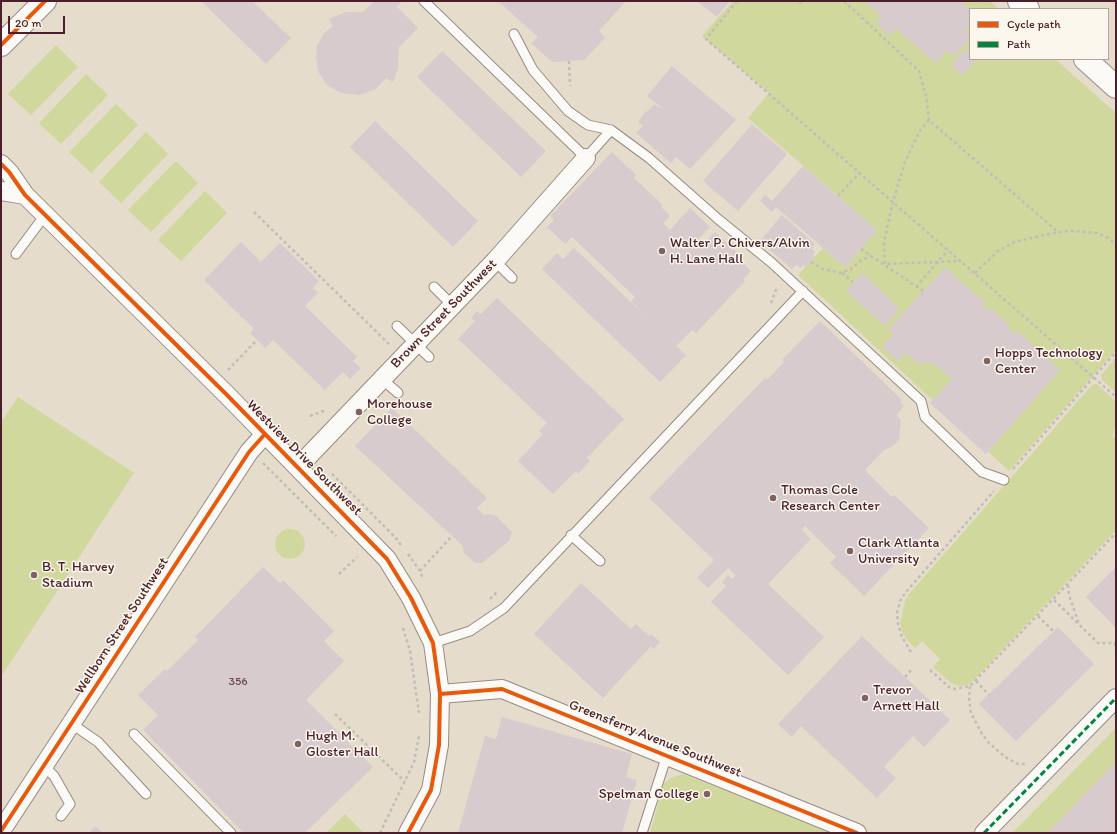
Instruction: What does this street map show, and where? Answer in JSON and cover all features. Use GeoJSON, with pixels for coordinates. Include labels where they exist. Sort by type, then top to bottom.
{"type":"FeatureCollection","features":[{"type":"Feature","properties":{"kind":"main road"},"geometry":{"type":"LineString","coordinates":[[1,44],[45,1]]}},
{"type":"Feature","properties":{"kind":"main road"},"geometry":{"type":"LineString","coordinates":[[1019,1],[1027,8]]}},
{"type":"Feature","properties":{"kind":"main road"},"geometry":{"type":"LineString","coordinates":[[1086,60],[1114,81]]}},
{"type":"Feature","properties":{"kind":"street","name":"Brown Street Southwest"},"geometry":{"type":"LineString","coordinates":[[298,467],[494,261],[586,158]]}},
{"type":"Feature","properties":{"kind":"street","name":"Westview Drive Southwest"},"geometry":{"type":"LineString","coordinates":[[1,164],[9,172],[25,195],[298,467],[387,559],[411,598],[432,643],[440,694],[439,745],[431,790],[408,833]]}},
{"type":"Feature","properties":{"kind":"street"},"geometry":{"type":"LineString","coordinates":[[1,191],[25,195]]}},
{"type":"Feature","properties":{"kind":"street","name":"Wellborn Street Southwest"},"geometry":{"type":"LineString","coordinates":[[1,831],[245,459],[265,434]]}},
{"type":"Feature","properties":{"kind":"street","name":"Greensferry Avenue Southwest"},"geometry":{"type":"LineString","coordinates":[[440,694],[502,689],[857,833]]}},
{"type":"Feature","properties":{"kind":"street"},"geometry":{"type":"LineString","coordinates":[[984,833],[1116,698]]}},
{"type":"Feature","properties":{"kind":"lane"},"geometry":{"type":"LineString","coordinates":[[424,1],[586,158],[612,130]]}},
{"type":"Feature","properties":{"kind":"lane"},"geometry":{"type":"LineString","coordinates":[[514,34],[533,70],[568,111],[588,125],[612,130],[649,158],[803,291],[921,401],[925,417],[982,472],[1004,480]]}},
{"type":"Feature","properties":{"kind":"lane"},"geometry":{"type":"LineString","coordinates":[[16,254],[45,215]]}},
{"type":"Feature","properties":{"kind":"lane"},"geometry":{"type":"LineString","coordinates":[[494,261],[512,278]]}},
{"type":"Feature","properties":{"kind":"lane"},"geometry":{"type":"LineString","coordinates":[[434,287],[452,305]]}},
{"type":"Feature","properties":{"kind":"lane"},"geometry":{"type":"LineString","coordinates":[[432,643],[470,631],[504,608],[571,535],[803,291]]}},
{"type":"Feature","properties":{"kind":"lane"},"geometry":{"type":"LineString","coordinates":[[397,326],[429,357]]}},
{"type":"Feature","properties":{"kind":"lane"},"geometry":{"type":"LineString","coordinates":[[382,378],[398,393]]}},
{"type":"Feature","properties":{"kind":"lane"},"geometry":{"type":"LineString","coordinates":[[571,535],[600,561]]}},
{"type":"Feature","properties":{"kind":"lane"},"geometry":{"type":"LineString","coordinates":[[72,724],[98,742],[146,794]]}},
{"type":"Feature","properties":{"kind":"lane"},"geometry":{"type":"LineString","coordinates":[[134,734],[231,833]]}},
{"type":"Feature","properties":{"kind":"lane"},"geometry":{"type":"LineString","coordinates":[[642,833],[667,755]]}},
{"type":"Feature","properties":{"kind":"lane"},"geometry":{"type":"LineString","coordinates":[[44,766],[54,776],[70,804],[61,816]]}},
{"type":"Feature","properties":{"kind":"path"},"geometry":{"type":"LineString","coordinates":[[736,1],[706,39],[1116,397]]}},
{"type":"Feature","properties":{"kind":"path"},"geometry":{"type":"LineString","coordinates":[[800,1],[801,5]]}},
{"type":"Feature","properties":{"kind":"path"},"geometry":{"type":"LineString","coordinates":[[844,1],[919,71],[926,96],[929,120],[1058,232]]}},
{"type":"Feature","properties":{"kind":"path"},"geometry":{"type":"LineString","coordinates":[[569,61],[570,86]]}},
{"type":"Feature","properties":{"kind":"path"},"geometry":{"type":"LineString","coordinates":[[885,264],[884,243],[893,201],[905,162],[919,132],[929,120]]}},
{"type":"Feature","properties":{"kind":"path"},"geometry":{"type":"LineString","coordinates":[[838,196],[860,172]]}},
{"type":"Feature","properties":{"kind":"path"},"geometry":{"type":"LineString","coordinates":[[254,212],[390,345],[385,350]]}},
{"type":"Feature","properties":{"kind":"path"},"geometry":{"type":"LineString","coordinates":[[975,273],[998,251],[1014,242],[1058,232],[1072,231],[1097,233],[1116,244]]}},
{"type":"Feature","properties":{"kind":"path"},"geometry":{"type":"LineString","coordinates":[[861,249],[872,255],[923,291]]}},
{"type":"Feature","properties":{"kind":"path"},"geometry":{"type":"LineString","coordinates":[[916,287],[948,250]]}},
{"type":"Feature","properties":{"kind":"path"},"geometry":{"type":"LineString","coordinates":[[841,273],[851,269],[863,259],[872,255]]}},
{"type":"Feature","properties":{"kind":"path"},"geometry":{"type":"LineString","coordinates":[[885,264],[939,260],[961,261]]}},
{"type":"Feature","properties":{"kind":"path"},"geometry":{"type":"LineString","coordinates":[[811,262],[824,269],[841,273],[853,282]]}},
{"type":"Feature","properties":{"kind":"path"},"geometry":{"type":"LineString","coordinates":[[769,305],[778,282]]}},
{"type":"Feature","properties":{"kind":"path"},"geometry":{"type":"LineString","coordinates":[[228,371],[257,340]]}},
{"type":"Feature","properties":{"kind":"path"},"geometry":{"type":"LineString","coordinates":[[912,652],[902,637],[898,624],[897,613],[900,601],[906,592],[1116,352]]}},
{"type":"Feature","properties":{"kind":"path"},"geometry":{"type":"LineString","coordinates":[[222,365],[233,376]]}},
{"type":"Feature","properties":{"kind":"path"},"geometry":{"type":"LineString","coordinates":[[310,416],[326,410],[331,404]]}},
{"type":"Feature","properties":{"kind":"path"},"geometry":{"type":"LineString","coordinates":[[311,454],[395,537],[420,571],[425,584]]}},
{"type":"Feature","properties":{"kind":"path"},"geometry":{"type":"LineString","coordinates":[[258,468],[263,462],[341,541]]}},
{"type":"Feature","properties":{"kind":"path"},"geometry":{"type":"LineString","coordinates":[[930,670],[949,686],[955,689],[970,686],[1054,600],[1116,533]]}},
{"type":"Feature","properties":{"kind":"path"},"geometry":{"type":"LineString","coordinates":[[420,571],[452,536]]}},
{"type":"Feature","properties":{"kind":"path"},"geometry":{"type":"LineString","coordinates":[[351,551],[361,561]]}},
{"type":"Feature","properties":{"kind":"path"},"geometry":{"type":"LineString","coordinates":[[339,574],[357,556]]}},
{"type":"Feature","properties":{"kind":"path"},"geometry":{"type":"LineString","coordinates":[[1068,584],[1069,595],[1080,626]]}},
{"type":"Feature","properties":{"kind":"path"},"geometry":{"type":"LineString","coordinates":[[487,601],[499,591]]}},
{"type":"Feature","properties":{"kind":"path"},"geometry":{"type":"LineString","coordinates":[[1054,600],[1098,643],[1115,643],[1116,649]]}},
{"type":"Feature","properties":{"kind":"path"},"geometry":{"type":"LineString","coordinates":[[1038,616],[1053,631]]}},
{"type":"Feature","properties":{"kind":"path"},"geometry":{"type":"LineString","coordinates":[[402,624],[410,651],[420,716]]}},
{"type":"Feature","properties":{"kind":"path"},"geometry":{"type":"LineString","coordinates":[[905,677],[912,669]]}},
{"type":"Feature","properties":{"kind":"path"},"geometry":{"type":"LineString","coordinates":[[976,681],[989,695]]}},
{"type":"Feature","properties":{"kind":"path"},"geometry":{"type":"LineString","coordinates":[[970,686],[969,698],[975,722],[988,743],[996,751],[1018,764],[1039,764],[1055,761]]}},
{"type":"Feature","properties":{"kind":"path"},"geometry":{"type":"LineString","coordinates":[[335,714],[405,782]]}},
{"type":"Feature","properties":{"kind":"path"},"geometry":{"type":"LineString","coordinates":[[380,833],[414,762],[419,735]]}},
{"type":"Feature","properties":{"kind":"green space"},"geometry":{"type":"Polygon","coordinates":[[[733,1],[990,1],[998,8],[969,8],[969,60],[1056,60],[1116,113],[1116,350],[1009,471],[798,275],[823,248],[845,267],[877,230],[748,118],[769,93],[702,36],[733,1]]]}},
{"type":"Feature","properties":{"kind":"green space"},"geometry":{"type":"Polygon","coordinates":[[[56,45],[78,67],[31,115],[8,94],[56,45]]]}},
{"type":"Feature","properties":{"kind":"green space"},"geometry":{"type":"Polygon","coordinates":[[[86,74],[108,95],[61,144],[39,123],[86,74]]]}},
{"type":"Feature","properties":{"kind":"green space"},"geometry":{"type":"Polygon","coordinates":[[[116,104],[138,125],[91,173],[69,152],[116,104]]]}},
{"type":"Feature","properties":{"kind":"green space"},"geometry":{"type":"Polygon","coordinates":[[[146,132],[168,154],[121,203],[99,182],[146,132]]]}},
{"type":"Feature","properties":{"kind":"green space"},"geometry":{"type":"Polygon","coordinates":[[[176,161],[198,183],[151,232],[128,210],[176,161]]]}},
{"type":"Feature","properties":{"kind":"green space"},"geometry":{"type":"Polygon","coordinates":[[[205,191],[227,213],[181,261],[158,240],[205,191]]]}},
{"type":"Feature","properties":{"kind":"green space"},"geometry":{"type":"Polygon","coordinates":[[[1116,357],[1116,393],[1102,380],[1101,375],[1116,357]]]}},
{"type":"Feature","properties":{"kind":"green space"},"geometry":{"type":"Polygon","coordinates":[[[1097,384],[1116,402],[1116,421],[1113,436],[1116,438],[1116,530],[976,678],[968,685],[959,686],[951,683],[933,667],[940,659],[922,641],[915,648],[902,632],[900,623],[905,601],[909,594],[1092,385],[1097,384]]]}},
{"type":"Feature","properties":{"kind":"green space","name":"B. T. Harvey Stadium"},"geometry":{"type":"Polygon","coordinates":[[[18,397],[134,473],[1,677],[1,422],[18,397]]]}},
{"type":"Feature","properties":{"kind":"green space"},"geometry":{"type":"Polygon","coordinates":[[[290,529],[300,534],[305,544],[300,554],[290,559],[280,554],[275,544],[280,534],[290,529]]]}},
{"type":"Feature","properties":{"kind":"green space"},"geometry":{"type":"Polygon","coordinates":[[[1116,728],[1116,833],[1012,833],[1116,728]]]}},
{"type":"Feature","properties":{"kind":"green space","name":"Spelman College"},"geometry":{"type":"Polygon","coordinates":[[[683,774],[834,833],[650,833],[664,783],[671,778],[683,774]]]}},
{"type":"Feature","properties":{"kind":"green space"},"geometry":{"type":"Polygon","coordinates":[[[345,814],[364,833],[326,833],[345,814]]]}},
{"type":"Feature","properties":{"kind":"building"},"geometry":{"type":"Polygon","coordinates":[[[201,1],[252,1],[291,38],[266,64],[201,1]]]}},
{"type":"Feature","properties":{"kind":"building"},"geometry":{"type":"Polygon","coordinates":[[[374,1],[402,1],[397,7],[418,28],[399,47],[398,68],[393,82],[386,78],[376,89],[359,95],[341,93],[326,84],[318,71],[316,57],[317,46],[324,33],[333,26],[329,19],[346,12],[363,12],[374,1]]]}},
{"type":"Feature","properties":{"kind":"building"},"geometry":{"type":"Polygon","coordinates":[[[498,1],[626,1],[599,31],[605,38],[584,60],[552,62],[531,43],[538,37],[498,1]]]}},
{"type":"Feature","properties":{"kind":"building"},"geometry":{"type":"Polygon","coordinates":[[[697,1],[730,1],[717,17],[697,1]]]}},
{"type":"Feature","properties":{"kind":"building"},"geometry":{"type":"Polygon","coordinates":[[[864,1],[961,1],[969,8],[969,26],[965,31],[969,34],[969,39],[954,56],[947,50],[936,63],[896,29],[890,36],[875,22],[881,16],[864,1]]]}},
{"type":"Feature","properties":{"kind":"building"},"geometry":{"type":"Polygon","coordinates":[[[965,49],[969,52],[969,60],[976,60],[963,75],[951,65],[965,49]]]}},
{"type":"Feature","properties":{"kind":"building"},"geometry":{"type":"Polygon","coordinates":[[[442,51],[546,151],[521,177],[417,77],[442,51]]]}},
{"type":"Feature","properties":{"kind":"building"},"geometry":{"type":"Polygon","coordinates":[[[672,66],[736,120],[690,169],[676,157],[671,163],[636,133],[643,126],[638,122],[646,111],[647,112],[654,104],[660,108],[661,107],[647,96],[672,66]]]}},
{"type":"Feature","properties":{"kind":"building"},"geometry":{"type":"Polygon","coordinates":[[[375,121],[478,221],[453,247],[350,147],[375,121]]]}},
{"type":"Feature","properties":{"kind":"building"},"geometry":{"type":"Polygon","coordinates":[[[752,124],[787,154],[738,211],[703,181],[752,124]]]}},
{"type":"Feature","properties":{"kind":"building","name":"Walter P. Chivers/Alvin H. Lane Hall"},"geometry":{"type":"Polygon","coordinates":[[[612,152],[636,175],[634,178],[663,205],[661,207],[670,216],[663,223],[670,230],[690,208],[710,227],[698,239],[704,244],[715,232],[743,258],[741,261],[751,271],[743,279],[745,281],[696,333],[692,330],[676,346],[686,355],[660,382],[542,269],[557,253],[563,259],[574,248],[654,324],[631,301],[635,297],[572,237],[565,244],[547,227],[554,220],[550,216],[612,152]]]}},
{"type":"Feature","properties":{"kind":"building"},"geometry":{"type":"Polygon","coordinates":[[[803,166],[877,230],[845,267],[776,207],[772,212],[760,201],[765,195],[772,201],[803,166]]]}},
{"type":"Feature","properties":{"kind":"building"},"geometry":{"type":"Polygon","coordinates":[[[782,215],[815,244],[812,249],[815,252],[813,254],[815,257],[806,267],[803,265],[800,268],[797,264],[792,269],[760,241],[782,215]]]}},
{"type":"Feature","properties":{"kind":"building"},"geometry":{"type":"Polygon","coordinates":[[[241,242],[261,262],[280,243],[319,281],[313,288],[318,293],[305,306],[357,357],[353,361],[361,368],[350,379],[343,372],[325,390],[273,340],[265,348],[250,333],[254,329],[204,280],[241,242]]]}},
{"type":"Feature","properties":{"kind":"building","name":"Hopps Technology Center"},"geometry":{"type":"Polygon","coordinates":[[[945,267],[985,303],[983,305],[989,311],[991,308],[1009,325],[1007,327],[1015,334],[1017,331],[1060,370],[986,454],[930,403],[952,379],[932,362],[930,365],[924,360],[920,365],[906,353],[898,361],[882,347],[893,334],[888,330],[945,267]]]}},
{"type":"Feature","properties":{"kind":"building"},"geometry":{"type":"Polygon","coordinates":[[[862,273],[900,309],[885,326],[846,291],[862,273]]]}},
{"type":"Feature","properties":{"kind":"building"},"geometry":{"type":"Polygon","coordinates":[[[497,298],[624,419],[587,458],[590,461],[578,474],[576,471],[553,494],[518,461],[543,434],[539,431],[547,423],[458,339],[475,321],[471,318],[477,311],[481,314],[497,298]]]}},
{"type":"Feature","properties":{"kind":"building","name":"Thomas Cole Research Center"},"geometry":{"type":"Polygon","coordinates":[[[820,321],[902,400],[900,402],[904,406],[896,415],[901,420],[899,440],[893,446],[884,450],[865,470],[892,497],[894,495],[929,528],[864,596],[830,563],[836,557],[805,526],[802,530],[811,539],[768,584],[824,637],[788,675],[711,602],[726,586],[722,582],[728,575],[732,579],[736,575],[728,568],[708,588],[697,578],[714,560],[649,498],[765,378],[767,380],[784,362],[782,360],[820,321]]]}},
{"type":"Feature","properties":{"kind":"building"},"geometry":{"type":"Polygon","coordinates":[[[392,408],[487,498],[477,508],[484,515],[490,514],[496,516],[512,532],[509,541],[482,563],[475,563],[464,553],[463,546],[355,446],[392,408]]]}},
{"type":"Feature","properties":{"kind":"building"},"geometry":{"type":"Polygon","coordinates":[[[263,567],[280,583],[283,580],[334,631],[324,641],[344,661],[306,700],[373,767],[305,833],[244,833],[143,730],[158,715],[138,695],[165,669],[167,671],[198,640],[195,637],[263,567]]]}},
{"type":"Feature","properties":{"kind":"building"},"geometry":{"type":"Polygon","coordinates":[[[1116,567],[1116,628],[1086,597],[1116,567]]]}},
{"type":"Feature","properties":{"kind":"building"},"geometry":{"type":"Polygon","coordinates":[[[581,583],[631,629],[636,624],[649,636],[651,634],[660,642],[654,649],[651,646],[603,698],[534,634],[581,583]]]}},
{"type":"Feature","properties":{"kind":"building"},"geometry":{"type":"Polygon","coordinates":[[[1058,627],[1094,664],[1016,741],[979,704],[1058,627]]]}},
{"type":"Feature","properties":{"kind":"building","name":"Trevor Arnett Hall"},"geometry":{"type":"Polygon","coordinates":[[[862,636],[950,720],[924,747],[913,736],[884,767],[896,778],[877,798],[801,726],[792,737],[778,724],[862,636]]]}},
{"type":"Feature","properties":{"kind":"building"},"geometry":{"type":"Polygon","coordinates":[[[502,717],[632,754],[626,777],[637,780],[622,833],[458,833],[485,736],[496,739],[502,717]]]}},
{"type":"Feature","properties":{"kind":"building"},"geometry":{"type":"Polygon","coordinates":[[[1116,762],[1116,833],[1047,833],[1116,762]]]}},
{"type":"Feature","properties":{"kind":"building"},"geometry":{"type":"Polygon","coordinates":[[[95,826],[103,833],[89,833],[95,826]]]}},
{"type":"Feature","properties":{"kind":"marked path"},"geometry":{"type":"LineString","coordinates":[[984,833],[1116,698]]}},
{"type":"Feature","properties":{"kind":"cycle path"},"geometry":{"type":"LineString","coordinates":[[1,45],[45,1]]}},
{"type":"Feature","properties":{"kind":"cycle path"},"geometry":{"type":"LineString","coordinates":[[1,164],[9,172],[25,195],[227,395],[387,559],[411,598],[433,643],[440,694],[439,745],[431,790],[408,833]]}},
{"type":"Feature","properties":{"kind":"cycle path"},"geometry":{"type":"LineString","coordinates":[[1,831],[249,452],[265,434]]}},
{"type":"Feature","properties":{"kind":"cycle path"},"geometry":{"type":"LineString","coordinates":[[440,694],[502,689],[857,833]]}},
{"type":"Feature","properties":{"kind":"place","name":"Walter P. Chivers/Alvin H. Lane Hall"},"geometry":{"type":"Point","coordinates":[662,251]}},
{"type":"Feature","properties":{"kind":"place","name":"Hopps Technology Center"},"geometry":{"type":"Point","coordinates":[987,361]}},
{"type":"Feature","properties":{"kind":"place","name":"Morehouse College"},"geometry":{"type":"Point","coordinates":[359,412]}},
{"type":"Feature","properties":{"kind":"place","name":"Thomas Cole Research Center"},"geometry":{"type":"Point","coordinates":[773,498]}},
{"type":"Feature","properties":{"kind":"place","name":"Clark Atlanta University"},"geometry":{"type":"Point","coordinates":[850,551]}},
{"type":"Feature","properties":{"kind":"place","name":"B. T. Harvey Stadium"},"geometry":{"type":"Point","coordinates":[34,575]}},
{"type":"Feature","properties":{"kind":"place","name":"Trevor Arnett Hall"},"geometry":{"type":"Point","coordinates":[865,698]}},
{"type":"Feature","properties":{"kind":"place","name":"Hugh M. Gloster Hall"},"geometry":{"type":"Point","coordinates":[298,744]}},
{"type":"Feature","properties":{"kind":"place","name":"Spelman College"},"geometry":{"type":"Point","coordinates":[707,794]}}]}
